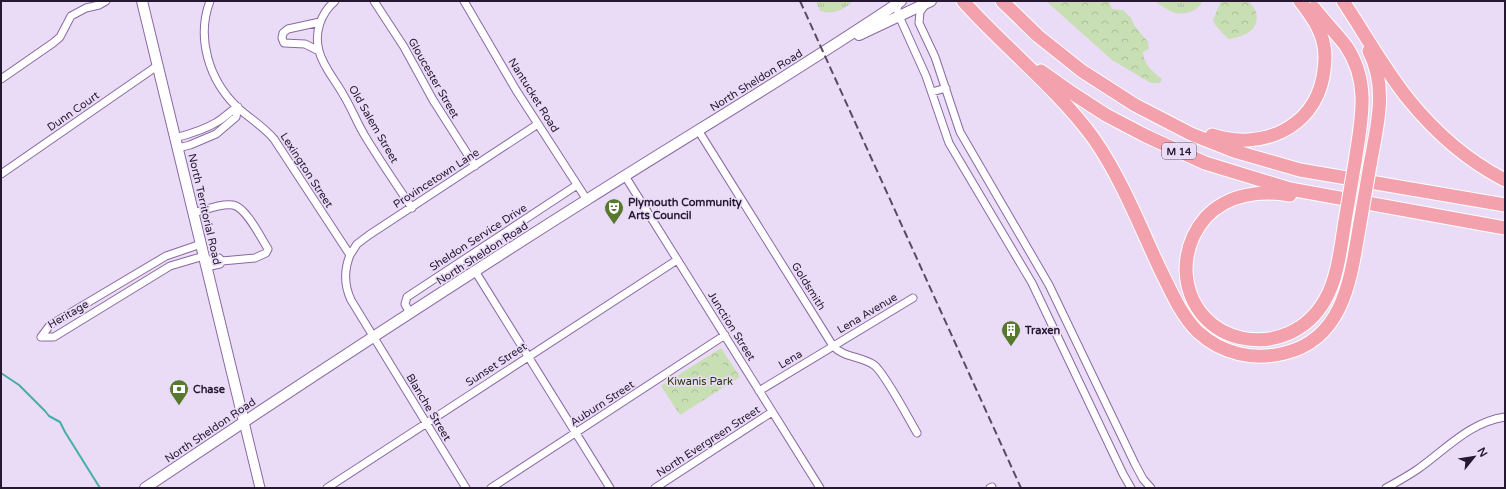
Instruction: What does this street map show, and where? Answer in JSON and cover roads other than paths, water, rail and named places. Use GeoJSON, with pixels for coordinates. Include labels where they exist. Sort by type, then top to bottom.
{"type":"FeatureCollection","features":[{"type":"Feature","properties":{"kind":"highway","name":"M 14"},"geometry":{"type":"LineString","coordinates":[[1002,1],[1024,23],[1062,56],[1108,89],[1149,113],[1190,134],[1273,163],[1315,173],[1505,206]]}},
{"type":"Feature","properties":{"kind":"highway"},"geometry":{"type":"LineString","coordinates":[[1149,113],[1217,137],[1237,140],[1252,140],[1272,136],[1294,124],[1307,111],[1316,97],[1322,81],[1326,62],[1320,32],[1311,15],[1300,1]]}},
{"type":"Feature","properties":{"kind":"highway"},"geometry":{"type":"LineString","coordinates":[[1307,1],[1345,46],[1353,59],[1359,74],[1362,89],[1362,110],[1355,162],[1345,221],[1333,282],[1326,299],[1313,317],[1294,332],[1280,338],[1264,340],[1248,339],[1233,335],[1212,324],[1193,298],[1187,276],[1186,260],[1190,244],[1201,223],[1212,212],[1226,202],[1243,196],[1268,193],[1337,203],[1386,206]]}},
{"type":"Feature","properties":{"kind":"highway"},"geometry":{"type":"LineString","coordinates":[[998,36],[1072,112],[1094,140],[1116,176],[1169,288],[1184,315],[1199,333],[1216,345],[1241,355],[1262,357],[1288,352],[1300,347],[1317,336],[1331,323],[1343,300],[1351,274],[1380,110],[1379,83],[1370,53],[1342,1]]}},
{"type":"Feature","properties":{"kind":"highway"},"geometry":{"type":"LineString","coordinates":[[1342,1],[1394,79],[1409,100],[1426,119],[1459,150],[1505,180]]}},
{"type":"Feature","properties":{"kind":"highway","name":"M 14"},"geometry":{"type":"LineString","coordinates":[[966,4],[998,36],[1054,81],[1106,115],[1146,136],[1205,163],[1290,188],[1505,228]]}},
{"type":"Feature","properties":{"kind":"main road","name":"North Territorial Road"},"geometry":{"type":"LineString","coordinates":[[142,1],[244,422]]}},
{"type":"Feature","properties":{"kind":"main road","name":"North Sheldon Road"},"geometry":{"type":"LineString","coordinates":[[145,488],[475,271],[836,44],[900,2]]}},
{"type":"Feature","properties":{"kind":"main road","name":"North Sheldon Road"},"geometry":{"type":"LineString","coordinates":[[836,44],[929,2]]}},
{"type":"Feature","properties":{"kind":"street"},"geometry":{"type":"LineString","coordinates":[[1,79],[53,44],[60,36],[71,16],[86,8],[99,5],[106,1]]}},
{"type":"Feature","properties":{"kind":"street","name":"Lexington Street"},"geometry":{"type":"LineString","coordinates":[[210,1],[204,24],[205,48],[216,80],[227,96],[264,128],[274,139],[350,255]]}},
{"type":"Feature","properties":{"kind":"street","name":"Old Salem Street"},"geometry":{"type":"LineString","coordinates":[[335,1],[325,12],[320,22],[318,37],[319,51],[366,138],[412,208]]}},
{"type":"Feature","properties":{"kind":"street","name":"Gloucester Street"},"geometry":{"type":"LineString","coordinates":[[374,1],[404,47],[433,100],[476,166]]}},
{"type":"Feature","properties":{"kind":"street","name":"Nantucket Road"},"geometry":{"type":"LineString","coordinates":[[464,1],[516,90],[587,200]]}},
{"type":"Feature","properties":{"kind":"street"},"geometry":{"type":"LineString","coordinates":[[900,2],[897,9],[899,16],[920,61],[949,143],[1032,283],[1131,488]]}},
{"type":"Feature","properties":{"kind":"street"},"geometry":{"type":"LineString","coordinates":[[929,2],[920,12],[919,23],[935,58],[960,132],[1044,276],[1147,487]]}},
{"type":"Feature","properties":{"kind":"street"},"geometry":{"type":"LineString","coordinates":[[319,51],[306,44],[284,43],[282,38],[283,33],[288,29],[320,22]]}},
{"type":"Feature","properties":{"kind":"street","name":"Dunn Court"},"geometry":{"type":"LineString","coordinates":[[1,174],[157,66]]}},
{"type":"Feature","properties":{"kind":"street"},"geometry":{"type":"LineString","coordinates":[[932,92],[946,88]]}},
{"type":"Feature","properties":{"kind":"street"},"geometry":{"type":"LineString","coordinates":[[177,143],[219,121],[229,112],[238,107]]}},
{"type":"Feature","properties":{"kind":"street","name":"Provincetown Lane"},"geometry":{"type":"LineString","coordinates":[[350,255],[357,244],[538,124]]}},
{"type":"Feature","properties":{"kind":"street","name":"Goldsmith"},"geometry":{"type":"LineString","coordinates":[[698,130],[833,346],[837,351],[850,357],[864,360],[877,367],[917,434]]}},
{"type":"Feature","properties":{"kind":"street","name":"Junction Street"},"geometry":{"type":"LineString","coordinates":[[625,176],[820,488]]}},
{"type":"Feature","properties":{"kind":"street"},"geometry":{"type":"LineString","coordinates":[[977,190],[989,183]]}},
{"type":"Feature","properties":{"kind":"street","name":"Sheldon Service Drive"},"geometry":{"type":"LineString","coordinates":[[410,313],[405,304],[407,297],[577,185]]}},
{"type":"Feature","properties":{"kind":"street","name":"Heritage"},"geometry":{"type":"LineString","coordinates":[[193,213],[224,205],[240,207],[251,221],[268,249],[266,253],[255,258],[222,261],[219,258],[170,266],[54,337],[41,337],[50,325],[166,256],[201,244]]}},
{"type":"Feature","properties":{"kind":"street"},"geometry":{"type":"LineString","coordinates":[[350,255],[345,271],[347,289],[351,300],[374,337]]}},
{"type":"Feature","properties":{"kind":"street","name":"Sunset Street"},"geometry":{"type":"LineString","coordinates":[[327,488],[677,260]]}},
{"type":"Feature","properties":{"kind":"street"},"geometry":{"type":"LineString","coordinates":[[151,265],[156,274]]}},
{"type":"Feature","properties":{"kind":"street"},"geometry":{"type":"LineString","coordinates":[[475,271],[610,488]]}},
{"type":"Feature","properties":{"kind":"street"},"geometry":{"type":"LineString","coordinates":[[1032,283],[1044,276]]}},
{"type":"Feature","properties":{"kind":"street"},"geometry":{"type":"LineString","coordinates":[[112,288],[118,297]]}},
{"type":"Feature","properties":{"kind":"street","name":"Lena Avenue"},"geometry":{"type":"LineString","coordinates":[[833,346],[913,298]]}},
{"type":"Feature","properties":{"kind":"street","name":"Auburn Street"},"geometry":{"type":"LineString","coordinates":[[491,488],[725,336]]}},
{"type":"Feature","properties":{"kind":"street","name":"Blanche Street"},"geometry":{"type":"LineString","coordinates":[[374,337],[466,488]]}},
{"type":"Feature","properties":{"kind":"street","name":"Lena"},"geometry":{"type":"LineString","coordinates":[[759,391],[833,346]]}},
{"type":"Feature","properties":{"kind":"street"},"geometry":{"type":"LineString","coordinates":[[1076,374],[1090,368]]}},
{"type":"Feature","properties":{"kind":"street","name":"North Evergreen Street"},"geometry":{"type":"LineString","coordinates":[[655,488],[772,412]]}},
{"type":"Feature","properties":{"kind":"street"},"geometry":{"type":"LineString","coordinates":[[1386,488],[1414,472],[1475,426],[1490,420],[1505,417]]}},
{"type":"Feature","properties":{"kind":"street"},"geometry":{"type":"LineString","coordinates":[[244,422],[260,488]]}},
{"type":"Feature","properties":{"kind":"waterway"},"geometry":{"type":"LineString","coordinates":[[1,373],[19,385],[49,416],[60,422],[100,488]]}},
{"type":"Feature","properties":{"kind":"railway"},"geometry":{"type":"LineString","coordinates":[[800,1],[1021,488]]}},
{"type":"Feature","properties":{"kind":"place","name":"Plymouth Community Arts Council"},"geometry":{"type":"Point","coordinates":[614,225]}},
{"type":"Feature","properties":{"kind":"place","name":"Traxen"},"geometry":{"type":"Point","coordinates":[1011,347]}},
{"type":"Feature","properties":{"kind":"place","name":"Chase"},"geometry":{"type":"Point","coordinates":[179,406]}},
{"type":"Feature","properties":{"kind":"park label","name":"Kiwanis Park"},"geometry":{"type":"Point","coordinates":[700,381]}}]}
